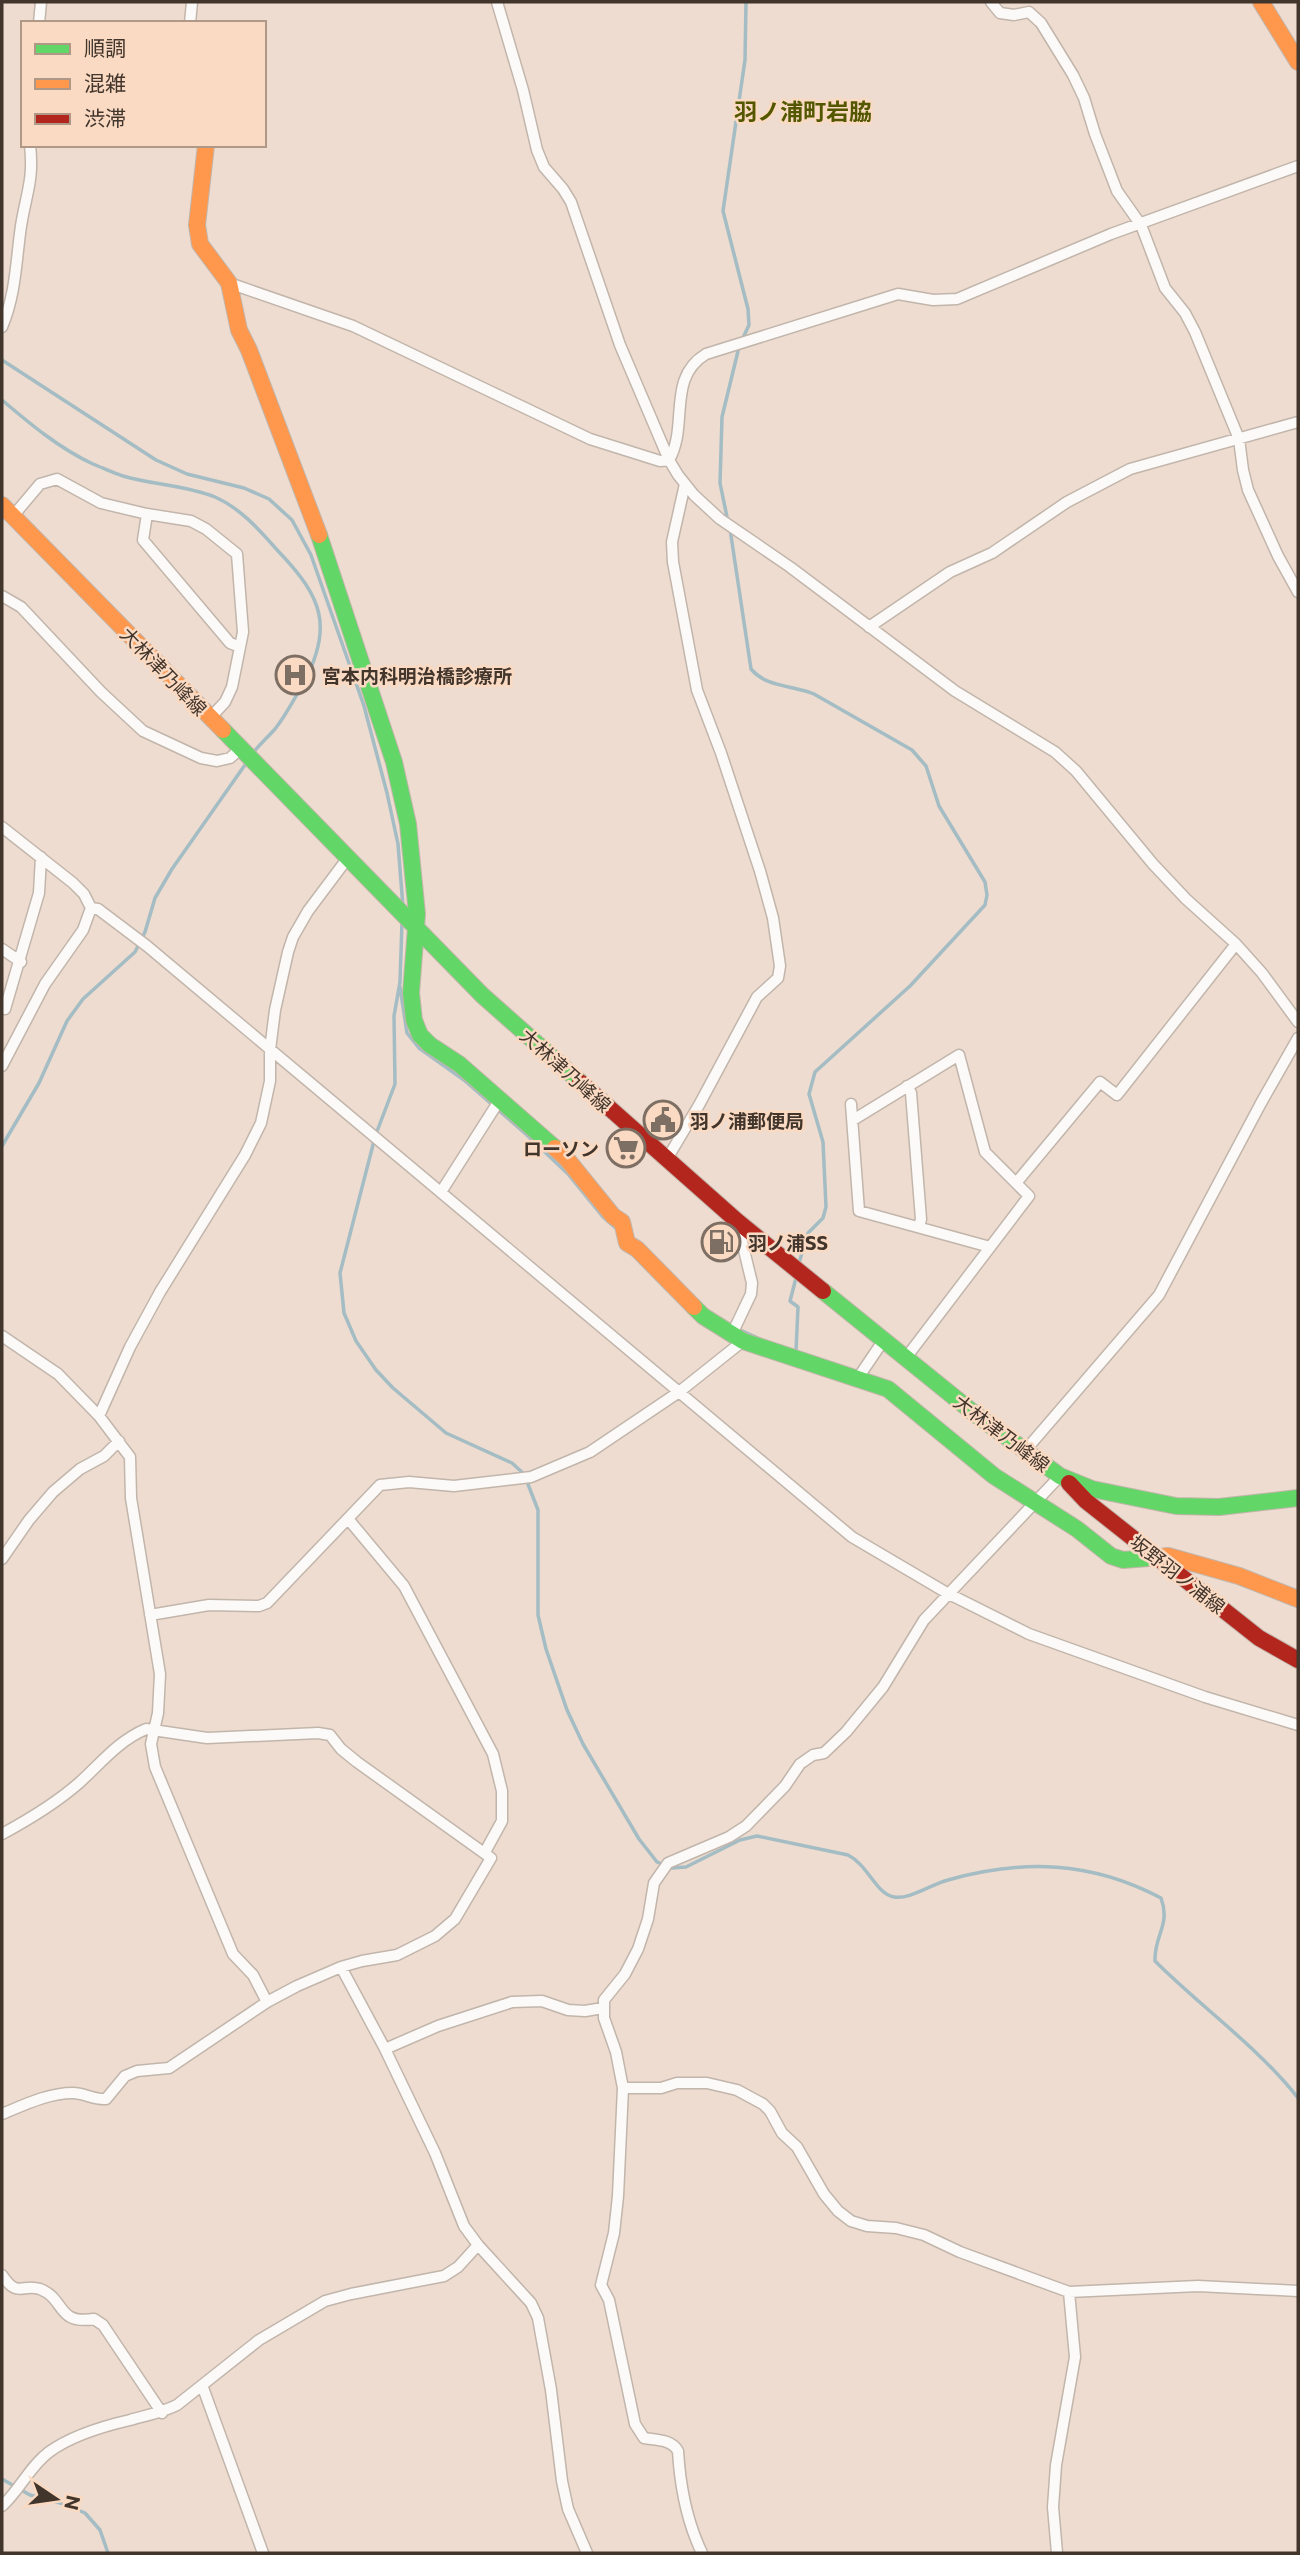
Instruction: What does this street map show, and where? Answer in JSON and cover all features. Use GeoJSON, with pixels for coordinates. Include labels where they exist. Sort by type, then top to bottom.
{"type":"FeatureCollection","features":[{"type":"Feature","properties":{"kind":"main road"},"geometry":{"type":"LineString","coordinates":[[1261,2],[1298,62]]}},
{"type":"Feature","properties":{"kind":"main road"},"geometry":{"type":"LineString","coordinates":[[206,147],[197,225],[200,244],[229,284],[239,330],[307,500],[394,762],[408,824],[418,914],[412,923],[411,993],[414,1020],[420,1035],[459,1064],[496,1105],[566,1158],[613,1216],[622,1222],[627,1243],[637,1249],[691,1306],[737,1337],[888,1389],[985,1469],[1040,1500],[1111,1556],[1123,1560],[1168,1556],[1239,1576],[1298,1600]]}},
{"type":"Feature","properties":{"kind":"main road","name":"大林津乃峰線"},"geometry":{"type":"LineString","coordinates":[[7,511],[482,995],[737,1221],[905,1359],[1024,1452],[1062,1477],[1092,1489],[1176,1506],[1219,1507],[1298,1498]]}},
{"type":"Feature","properties":{"kind":"main road","name":"坂野羽ノ浦線"},"geometry":{"type":"LineString","coordinates":[[1062,1477],[1086,1501],[1259,1638],[1298,1660]]}},
{"type":"Feature","properties":{"kind":"street"},"geometry":{"type":"LineString","coordinates":[[39,21],[41,2]]}},
{"type":"Feature","properties":{"kind":"street"},"geometry":{"type":"LineString","coordinates":[[190,21],[192,2]]}},
{"type":"Feature","properties":{"kind":"street"},"geometry":{"type":"LineString","coordinates":[[497,2],[523,90],[537,150],[544,167],[564,189],[571,202],[620,345],[669,460],[685,484],[720,519],[762,547],[955,691],[1055,752],[1076,771],[1104,808],[1161,873],[1236,944],[1262,973],[1298,1023]]}},
{"type":"Feature","properties":{"kind":"street"},"geometry":{"type":"LineString","coordinates":[[991,2],[1000,13],[1014,15],[1029,12],[1041,23],[1084,98],[1116,191],[1141,225],[1165,288],[1185,313],[1239,439],[1248,490],[1278,556],[1298,592]]}},
{"type":"Feature","properties":{"kind":"street"},"geometry":{"type":"LineString","coordinates":[[2,327],[15,278],[21,225],[32,180],[30,147]]}},
{"type":"Feature","properties":{"kind":"street"},"geometry":{"type":"LineString","coordinates":[[669,460],[676,448],[680,391],[686,373],[696,360],[706,354],[898,294],[933,300],[957,299],[1063,253],[1298,166]]}},
{"type":"Feature","properties":{"kind":"street"},"geometry":{"type":"LineString","coordinates":[[229,284],[353,326],[590,439],[660,461],[669,460]]}},
{"type":"Feature","properties":{"kind":"street"},"geometry":{"type":"LineString","coordinates":[[869,627],[950,572],[992,553],[1067,502],[1130,469],[1298,422]]}},
{"type":"Feature","properties":{"kind":"street"},"geometry":{"type":"LineString","coordinates":[[7,511],[40,484],[57,480],[102,503],[191,521],[206,529],[237,554],[244,623],[232,687],[225,702],[210,718]]}},
{"type":"Feature","properties":{"kind":"street"},"geometry":{"type":"LineString","coordinates":[[667,1159],[757,997],[778,978],[780,966],[773,918],[760,871],[697,690],[673,562],[672,542],[685,484]]}},
{"type":"Feature","properties":{"kind":"street"},"geometry":{"type":"LineString","coordinates":[[147,514],[143,540],[230,643],[240,647]]}},
{"type":"Feature","properties":{"kind":"street"},"geometry":{"type":"LineString","coordinates":[[2,596],[21,607],[101,692],[144,731],[201,758],[217,761],[245,755]]}},
{"type":"Feature","properties":{"kind":"street"},"geometry":{"type":"LineString","coordinates":[[2,827],[73,883],[91,908],[98,909],[147,946],[852,1537],[947,1593],[1030,1634],[1205,1697],[1298,1725]]}},
{"type":"Feature","properties":{"kind":"street"},"geometry":{"type":"LineString","coordinates":[[5,1009],[21,962],[39,893],[41,857]]}},
{"type":"Feature","properties":{"kind":"street"},"geometry":{"type":"LineString","coordinates":[[99,1416],[125,1357],[154,1303],[245,1155],[261,1123],[267,1106],[270,1050],[283,967],[293,937],[308,911],[347,859]]}},
{"type":"Feature","properties":{"kind":"street"},"geometry":{"type":"LineString","coordinates":[[2,1066],[46,984],[83,930],[91,908]]}},
{"type":"Feature","properties":{"kind":"street"},"geometry":{"type":"LineString","coordinates":[[1016,1182],[1100,1082],[1117,1096],[1236,944]]}},
{"type":"Feature","properties":{"kind":"street"},"geometry":{"type":"LineString","coordinates":[[2,949],[21,962]]}},
{"type":"Feature","properties":{"kind":"street"},"geometry":{"type":"LineString","coordinates":[[1024,1452],[1159,1295],[1298,1038]]}},
{"type":"Feature","properties":{"kind":"street"},"geometry":{"type":"LineString","coordinates":[[853,1120],[959,1055],[985,1152],[1029,1196],[905,1359]]}},
{"type":"Feature","properties":{"kind":"street"},"geometry":{"type":"LineString","coordinates":[[907,1086],[911,1093],[921,1219],[919,1227]]}},
{"type":"Feature","properties":{"kind":"street"},"geometry":{"type":"LineString","coordinates":[[851,1104],[859,1211],[990,1247]]}},
{"type":"Feature","properties":{"kind":"street"},"geometry":{"type":"LineString","coordinates":[[441,1192],[496,1105]]}},
{"type":"Feature","properties":{"kind":"street"},"geometry":{"type":"LineString","coordinates":[[150,1615],[209,1605],[259,1606],[267,1603],[380,1485],[409,1482],[454,1486],[519,1479],[531,1477],[590,1452],[679,1392],[737,1337],[752,1283],[737,1221]]}},
{"type":"Feature","properties":{"kind":"street"},"geometry":{"type":"LineString","coordinates":[[2,1336],[58,1374],[99,1416],[130,1457],[131,1498],[160,1674],[158,1713],[151,1745],[155,1767],[233,1954],[253,1975],[267,2002]]}},
{"type":"Feature","properties":{"kind":"street"},"geometry":{"type":"LineString","coordinates":[[858,1378],[883,1341]]}},
{"type":"Feature","properties":{"kind":"street"},"geometry":{"type":"LineString","coordinates":[[2,1559],[29,1520],[53,1492],[80,1469],[104,1456],[119,1441]]}},
{"type":"Feature","properties":{"kind":"street"},"geometry":{"type":"LineString","coordinates":[[702,2553],[693,2534],[675,2445],[644,2438],[635,2424],[609,2300],[601,2286],[614,2233],[623,2088],[603,2008],[604,2000],[625,1974],[638,1949],[648,1919],[654,1883],[665,1867],[729,1837],[746,1826],[785,1787],[800,1764],[813,1755],[824,1753],[846,1732],[883,1687],[924,1620],[947,1593],[1062,1477]]}},
{"type":"Feature","properties":{"kind":"street"},"geometry":{"type":"LineString","coordinates":[[349,1520],[404,1586],[493,1754],[502,1791],[502,1821],[485,1852]]}},
{"type":"Feature","properties":{"kind":"street"},"geometry":{"type":"LineString","coordinates":[[2,1834],[28,1820],[78,1783],[119,1745],[146,1729],[206,1738],[318,1732],[330,1735],[341,1749],[357,1762],[491,1858],[455,1919],[435,1937],[397,1955],[341,1967],[267,2002],[169,2068],[150,2072],[137,2071],[125,2076],[106,2099],[95,2100],[75,2093],[41,2098],[2,2114]]}},
{"type":"Feature","properties":{"kind":"street"},"geometry":{"type":"LineString","coordinates":[[341,1967],[435,2153],[464,2226],[531,2303],[538,2318],[568,2510],[587,2553]]}},
{"type":"Feature","properties":{"kind":"street"},"geometry":{"type":"LineString","coordinates":[[384,2049],[438,2026],[512,2002],[542,2001],[568,2010],[603,2008]]}},
{"type":"Feature","properties":{"kind":"street"},"geometry":{"type":"LineString","coordinates":[[623,2088],[661,2088],[677,2083],[707,2083],[737,2090],[764,2104],[782,2133],[797,2147],[824,2194],[838,2211],[851,2221],[923,2235],[960,2252],[1069,2292],[1198,2286],[1298,2291]]}},
{"type":"Feature","properties":{"kind":"street"},"geometry":{"type":"LineString","coordinates":[[2,2506],[49,2452],[81,2435],[128,2420],[162,2413],[259,2340],[325,2301],[444,2276],[458,2267],[478,2245]]}},
{"type":"Feature","properties":{"kind":"street"},"geometry":{"type":"LineString","coordinates":[[2,2275],[7,2284],[18,2290],[37,2288],[47,2293],[70,2318],[79,2322],[94,2319],[103,2325],[162,2413]]}},
{"type":"Feature","properties":{"kind":"street"},"geometry":{"type":"LineString","coordinates":[[1057,2553],[1053,2507],[1056,2465],[1075,2357],[1069,2292]]}},
{"type":"Feature","properties":{"kind":"street"},"geometry":{"type":"LineString","coordinates":[[202,2385],[263,2553]]}},
{"type":"Feature","properties":{"kind":"waterway"},"geometry":{"type":"LineString","coordinates":[[742,340],[749,325],[748,309],[723,211],[745,60],[746,2]]}},
{"type":"Feature","properties":{"kind":"waterway"},"geometry":{"type":"LineString","coordinates":[[728,522],[720,483],[722,417],[739,347]]}},
{"type":"Feature","properties":{"kind":"waterway"},"geometry":{"type":"LineString","coordinates":[[2,360],[156,460],[187,474],[244,488],[269,499],[292,520],[311,555],[364,706],[398,844],[403,907]]}},
{"type":"Feature","properties":{"kind":"waterway"},"geometry":{"type":"LineString","coordinates":[[2,400],[57,443],[93,464],[123,476],[192,490],[225,502],[258,529],[294,568],[314,599],[319,614],[318,646],[313,664],[286,713],[253,753]]}},
{"type":"Feature","properties":{"kind":"waterway"},"geometry":{"type":"LineString","coordinates":[[730,529],[751,669],[772,683],[814,694],[912,750],[926,766],[939,806],[985,882],[987,895],[985,905],[910,986],[815,1072],[809,1094],[823,1142],[826,1207],[823,1218],[808,1233],[799,1263]]}},
{"type":"Feature","properties":{"kind":"waterway"},"geometry":{"type":"LineString","coordinates":[[2,1146],[39,1083],[67,1021],[83,999],[135,952],[145,932],[155,898],[172,869],[247,762]]}},
{"type":"Feature","properties":{"kind":"waterway"},"geometry":{"type":"LineString","coordinates":[[376,1134],[395,1084],[394,1016],[400,982],[402,922]]}},
{"type":"Feature","properties":{"kind":"waterway"},"geometry":{"type":"LineString","coordinates":[[400,987],[407,1033],[419,1048],[464,1080],[528,1136],[568,1174],[603,1217],[618,1230]]}},
{"type":"Feature","properties":{"kind":"waterway"},"geometry":{"type":"LineString","coordinates":[[374,1141],[340,1273],[344,1313],[356,1341],[376,1370],[393,1388],[446,1433],[512,1463],[524,1474],[538,1510],[538,1615],[546,1649],[567,1710],[583,1744],[639,1839],[657,1862],[672,1868],[686,1867],[740,1840],[757,1836],[848,1855],[861,1865],[882,1891],[894,1897],[907,1896],[942,1882],[976,1873],[1030,1867],[1083,1871],[1135,1886],[1161,1898],[1164,1907],[1155,1961],[1265,2061],[1298,2098]]}},
{"type":"Feature","properties":{"kind":"waterway"},"geometry":{"type":"LineString","coordinates":[[796,1351],[798,1307],[790,1301],[797,1274]]}},
{"type":"Feature","properties":{"kind":"waterway"},"geometry":{"type":"LineString","coordinates":[[738,1329],[760,1339]]}},
{"type":"Feature","properties":{"kind":"waterway"},"geometry":{"type":"LineString","coordinates":[[2,2479],[30,2495],[85,2513],[100,2530],[108,2553]]}},
{"type":"Feature","properties":{"kind":"traffic: fast"},"geometry":{"type":"LineString","coordinates":[[319,535],[394,762],[408,824],[417,914],[411,993],[414,1020],[420,1035],[430,1045],[459,1064],[555,1148]]}},
{"type":"Feature","properties":{"kind":"traffic: fast"},"geometry":{"type":"LineString","coordinates":[[223,730],[482,995],[580,1082]]}},
{"type":"Feature","properties":{"kind":"traffic: fast"},"geometry":{"type":"LineString","coordinates":[[823,1291],[975,1414],[1060,1476],[1092,1489],[1176,1506],[1219,1507],[1298,1498]]}},
{"type":"Feature","properties":{"kind":"traffic: fast"},"geometry":{"type":"LineString","coordinates":[[694,1307],[703,1316],[743,1341],[888,1389],[994,1476],[1077,1529],[1111,1556],[1123,1560],[1161,1557]]}},
{"type":"Feature","properties":{"kind":"traffic: slow"},"geometry":{"type":"LineString","coordinates":[[1261,2],[1298,62]]}},
{"type":"Feature","properties":{"kind":"traffic: slow"},"geometry":{"type":"LineString","coordinates":[[206,147],[197,225],[200,244],[229,283],[239,330],[319,535]]}},
{"type":"Feature","properties":{"kind":"traffic: slow"},"geometry":{"type":"LineString","coordinates":[[2,505],[223,730]]}},
{"type":"Feature","properties":{"kind":"traffic: slow"},"geometry":{"type":"LineString","coordinates":[[555,1148],[613,1216],[622,1222],[627,1243],[637,1249],[694,1307]]}},
{"type":"Feature","properties":{"kind":"traffic: slow"},"geometry":{"type":"LineString","coordinates":[[1161,1557],[1168,1556],[1239,1576],[1298,1599]]}},
{"type":"Feature","properties":{"kind":"traffic: jam"},"geometry":{"type":"LineString","coordinates":[[580,1082],[737,1221],[823,1291]]}},
{"type":"Feature","properties":{"kind":"traffic: jam"},"geometry":{"type":"LineString","coordinates":[[1069,1483],[1086,1501],[1259,1638],[1298,1660]]}},
{"type":"Feature","properties":{"kind":"place","name":"宮本内科明治橋診療所"},"geometry":{"type":"Point","coordinates":[295,675]}},
{"type":"Feature","properties":{"kind":"place","name":"羽ノ浦郵便局"},"geometry":{"type":"Point","coordinates":[663,1120]}},
{"type":"Feature","properties":{"kind":"place","name":"ローソン"},"geometry":{"type":"Point","coordinates":[626,1148]}},
{"type":"Feature","properties":{"kind":"place","name":"羽ノ浦SS"},"geometry":{"type":"Point","coordinates":[721,1242]}},
{"type":"Feature","properties":{"kind":"district","name":"羽ノ浦町岩脇"},"geometry":{"type":"Point","coordinates":[803,111]}}]}
